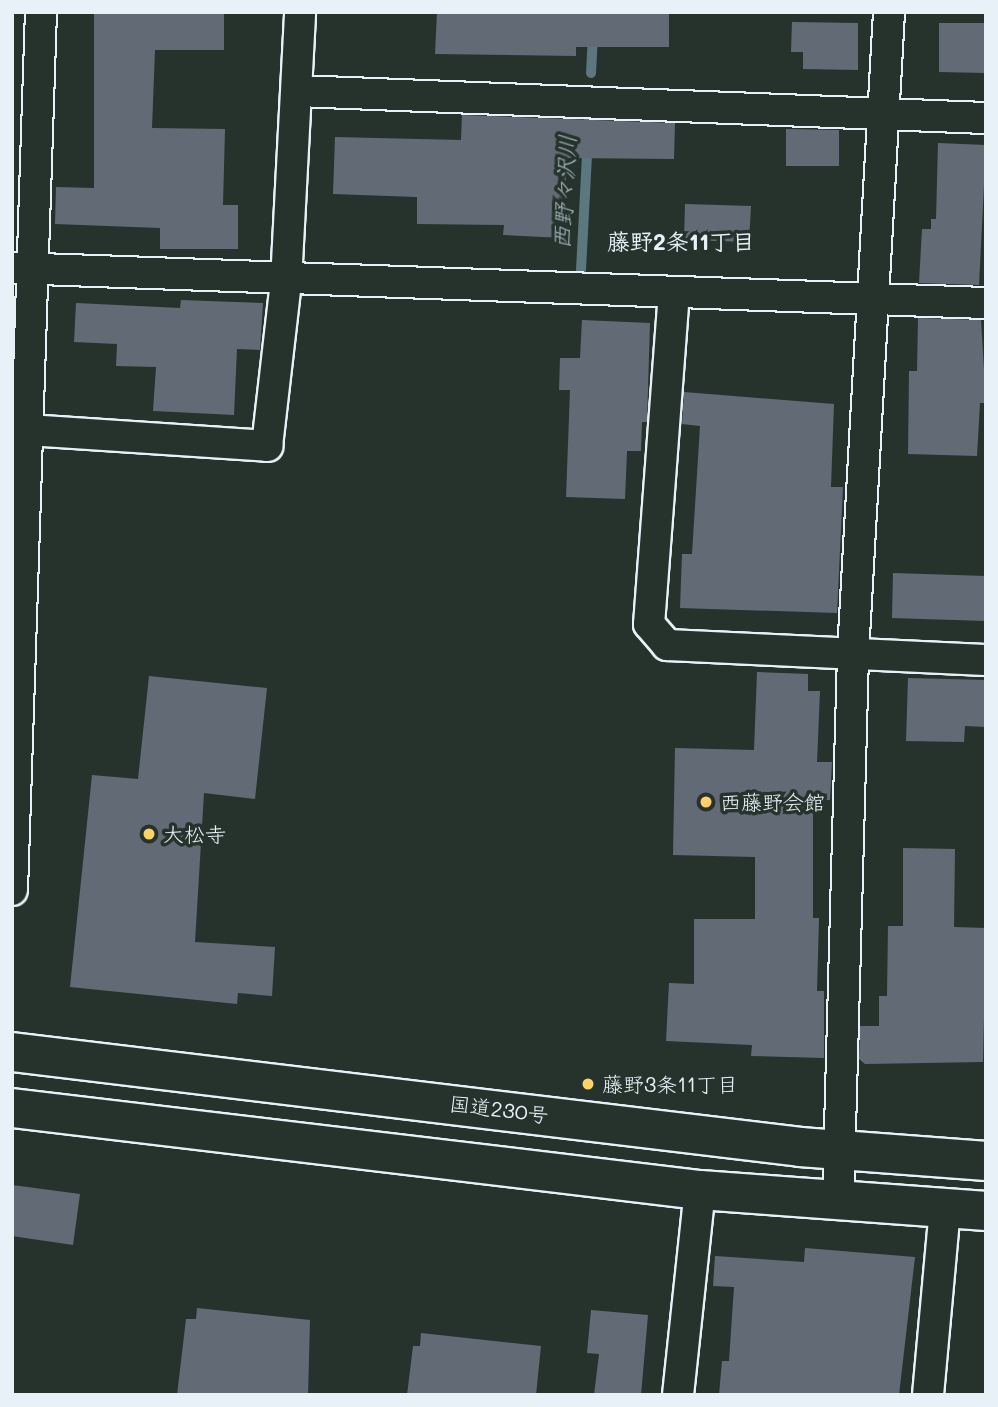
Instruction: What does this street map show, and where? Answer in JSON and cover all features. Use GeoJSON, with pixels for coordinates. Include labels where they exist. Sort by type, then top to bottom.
{"type":"FeatureCollection","features":[{"type":"Feature","properties":{"kind":"highway","name":"国道230号"},"geometry":{"type":"LineString","coordinates":[[12,1052],[842,1151],[986,1161]]}},
{"type":"Feature","properties":{"kind":"highway"},"geometry":{"type":"LineString","coordinates":[[12,1108],[700,1190],[986,1211]]}},
{"type":"Feature","properties":{"kind":"street"},"geometry":{"type":"LineString","coordinates":[[12,890],[16,653],[28,430],[23,269],[41,12]]}},
{"type":"Feature","properties":{"kind":"street"},"geometry":{"type":"LineString","coordinates":[[28,430],[267,446],[286,282],[300,12]]}},
{"type":"Feature","properties":{"kind":"street"},"geometry":{"type":"LineString","coordinates":[[838,1202],[842,1151],[853,654],[889,12]]}},
{"type":"Feature","properties":{"kind":"street"},"geometry":{"type":"LineString","coordinates":[[298,91],[986,118]]}},
{"type":"Feature","properties":{"kind":"street"},"geometry":{"type":"LineString","coordinates":[[23,269],[286,282],[986,303]]}},
{"type":"Feature","properties":{"kind":"street"},"geometry":{"type":"LineString","coordinates":[[674,292],[649,624],[667,645],[986,660]]}},
{"type":"Feature","properties":{"kind":"street"},"geometry":{"type":"LineString","coordinates":[[678,1395],[700,1190]]}},
{"type":"Feature","properties":{"kind":"street"},"geometry":{"type":"LineString","coordinates":[[928,1395],[945,1209]]}},
{"type":"Feature","properties":{"kind":"building"},"geometry":{"type":"Polygon","coordinates":[[[94,12],[224,14],[224,50],[155,50],[152,128],[225,129],[223,205],[238,205],[238,249],[160,249],[160,228],[55,224],[56,187],[94,188],[94,12]]]}},
{"type":"Feature","properties":{"kind":"building"},"geometry":{"type":"Polygon","coordinates":[[[437,12],[669,12],[669,47],[576,47],[576,56],[435,54],[437,12]]]}},
{"type":"Feature","properties":{"kind":"building"},"geometry":{"type":"Polygon","coordinates":[[[792,22],[858,23],[858,70],[803,69],[803,52],[791,52],[792,22]]]}},
{"type":"Feature","properties":{"kind":"building"},"geometry":{"type":"Polygon","coordinates":[[[939,23],[986,23],[986,73],[939,72],[939,23]]]}},
{"type":"Feature","properties":{"kind":"building"},"geometry":{"type":"Polygon","coordinates":[[[462,115],[675,123],[674,159],[567,158],[563,238],[503,235],[504,225],[417,224],[417,197],[333,194],[335,137],[461,140],[462,115]]]}},
{"type":"Feature","properties":{"kind":"building"},"geometry":{"type":"Polygon","coordinates":[[[786,129],[839,130],[839,166],[786,166],[786,129]]]}},
{"type":"Feature","properties":{"kind":"building"},"geometry":{"type":"Polygon","coordinates":[[[938,143],[986,145],[979,285],[919,283],[922,229],[931,229],[931,219],[936,219],[938,143]]]}},
{"type":"Feature","properties":{"kind":"building"},"geometry":{"type":"Polygon","coordinates":[[[685,204],[751,206],[749,242],[684,240],[685,204]]]}},
{"type":"Feature","properties":{"kind":"building"},"geometry":{"type":"Polygon","coordinates":[[[181,300],[263,303],[260,350],[237,349],[234,415],[153,411],[156,367],[116,366],[117,344],[74,342],[76,303],[180,308],[181,300]]]}},
{"type":"Feature","properties":{"kind":"building"},"geometry":{"type":"Polygon","coordinates":[[[918,318],[981,320],[986,403],[980,403],[977,456],[908,454],[909,371],[917,371],[918,318]]]}},
{"type":"Feature","properties":{"kind":"building"},"geometry":{"type":"Polygon","coordinates":[[[582,320],[650,323],[647,422],[642,422],[641,451],[627,451],[625,499],[566,497],[570,390],[559,390],[560,358],[580,358],[582,320]]]}},
{"type":"Feature","properties":{"kind":"building"},"geometry":{"type":"Polygon","coordinates":[[[684,392],[834,404],[831,487],[843,487],[837,613],[680,608],[682,554],[692,554],[700,426],[682,424],[684,392]]]}},
{"type":"Feature","properties":{"kind":"building"},"geometry":{"type":"Polygon","coordinates":[[[893,573],[986,576],[986,621],[892,618],[893,573]]]}},
{"type":"Feature","properties":{"kind":"building"},"geometry":{"type":"Polygon","coordinates":[[[757,672],[808,674],[808,691],[820,691],[817,762],[832,762],[830,800],[813,800],[813,918],[819,918],[817,991],[824,991],[824,1058],[751,1056],[752,1045],[666,1041],[669,983],[694,984],[694,919],[755,919],[755,857],[673,855],[675,748],[754,750],[757,672]]]}},
{"type":"Feature","properties":{"kind":"building"},"geometry":{"type":"Polygon","coordinates":[[[149,676],[267,688],[255,799],[204,793],[195,942],[275,947],[272,996],[238,993],[237,1004],[70,987],[92,775],[138,779],[149,676]]]}},
{"type":"Feature","properties":{"kind":"building"},"geometry":{"type":"Polygon","coordinates":[[[908,678],[986,680],[986,727],[965,726],[964,742],[906,741],[908,678]]]}},
{"type":"Feature","properties":{"kind":"building"},"geometry":{"type":"Polygon","coordinates":[[[903,848],[955,849],[954,927],[986,928],[983,1062],[865,1064],[859,1059],[860,1026],[879,1026],[879,996],[887,996],[888,926],[903,926],[903,848]]]}},
{"type":"Feature","properties":{"kind":"building"},"geometry":{"type":"Polygon","coordinates":[[[12,1185],[80,1194],[73,1245],[12,1236],[12,1185]]]}},
{"type":"Feature","properties":{"kind":"building"},"geometry":{"type":"Polygon","coordinates":[[[805,1248],[915,1257],[899,1395],[719,1395],[722,1361],[729,1361],[734,1287],[713,1286],[715,1256],[804,1262],[805,1248]]]}},
{"type":"Feature","properties":{"kind":"building"},"geometry":{"type":"Polygon","coordinates":[[[197,1308],[310,1320],[308,1395],[177,1395],[186,1319],[196,1319],[197,1308]]]}},
{"type":"Feature","properties":{"kind":"building"},"geometry":{"type":"Polygon","coordinates":[[[591,1310],[648,1315],[641,1395],[594,1395],[599,1354],[587,1353],[591,1310]]]}},
{"type":"Feature","properties":{"kind":"building"},"geometry":{"type":"Polygon","coordinates":[[[421,1333],[541,1346],[536,1395],[407,1395],[413,1346],[420,1346],[421,1333]]]}},
{"type":"Feature","properties":{"kind":"waterway","name":"西野々沢川"},"geometry":{"type":"LineString","coordinates":[[591,73],[593,34]]}},
{"type":"Feature","properties":{"kind":"waterway","name":"西野々沢川"},"geometry":{"type":"LineString","coordinates":[[581,270],[589,115]]}},
{"type":"Feature","properties":{"kind":"place","name":"西藤野会館"},"geometry":{"type":"Point","coordinates":[706,802]}},
{"type":"Feature","properties":{"kind":"place","name":"大松寺"},"geometry":{"type":"Point","coordinates":[149,834]}},
{"type":"Feature","properties":{"kind":"place","name":"藤野3条11丁目"},"geometry":{"type":"Point","coordinates":[588,1084]}},
{"type":"Feature","properties":{"kind":"district","name":"藤野2条11丁目"},"geometry":{"type":"Point","coordinates":[681,241]}}]}
